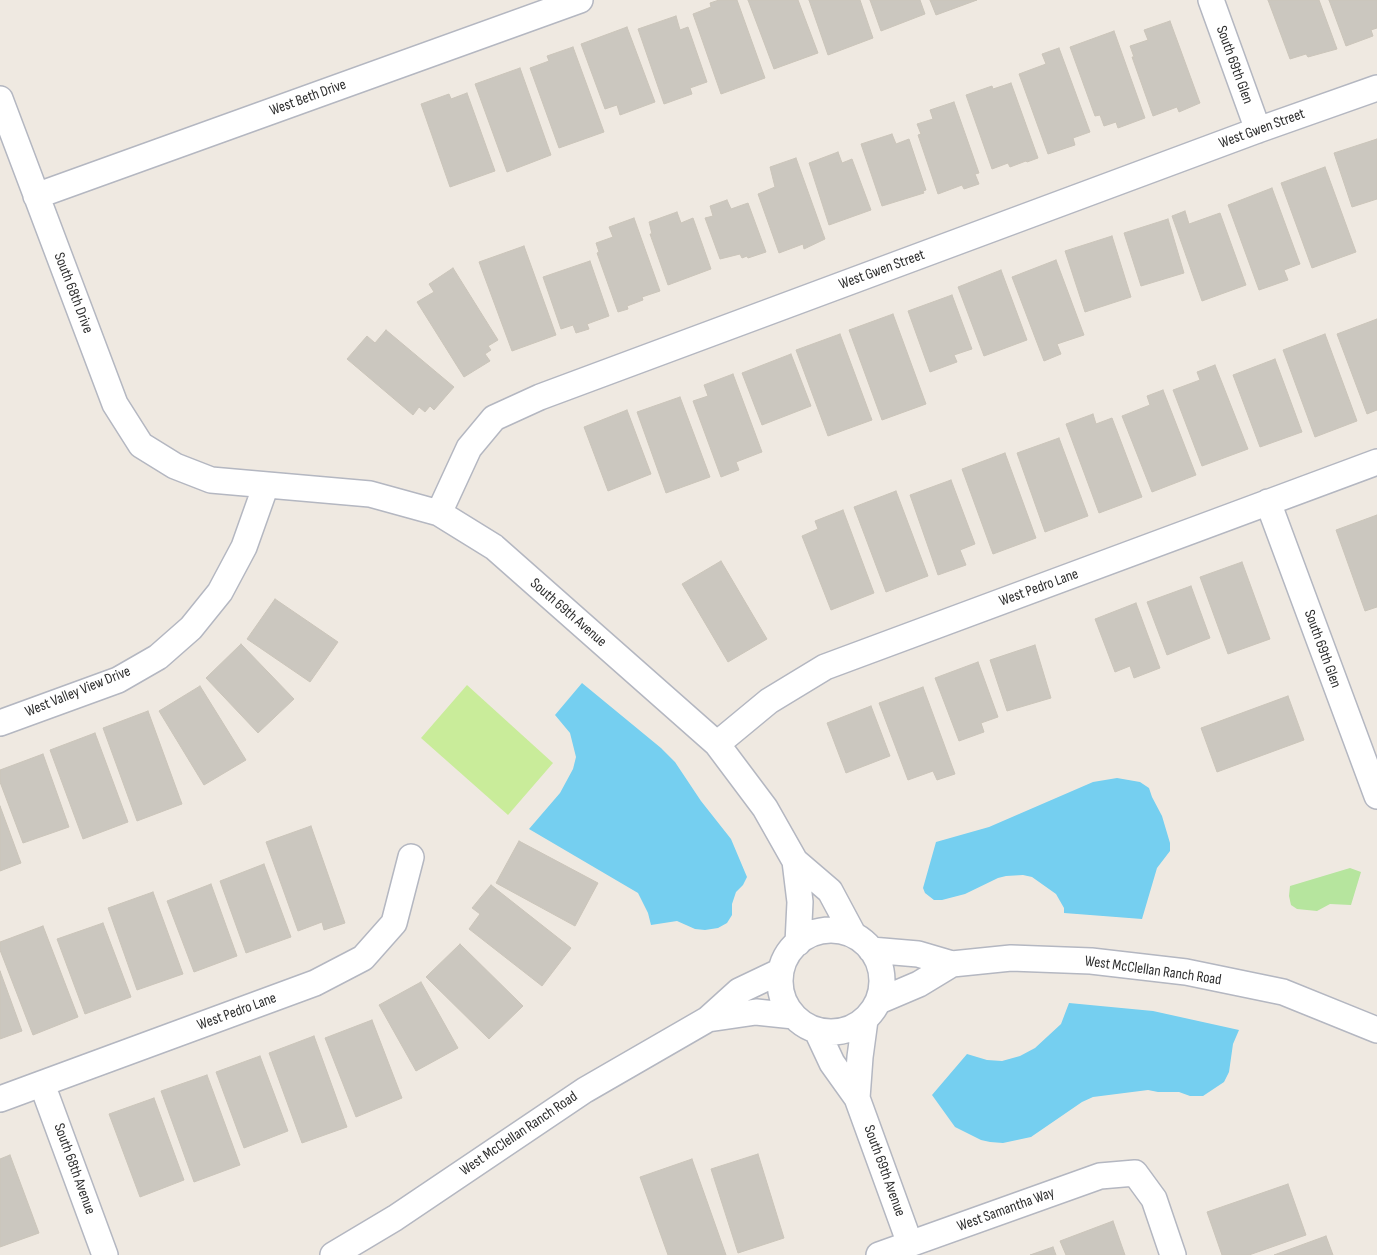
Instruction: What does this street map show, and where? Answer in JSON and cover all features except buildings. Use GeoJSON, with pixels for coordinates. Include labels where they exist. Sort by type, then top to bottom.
{"type":"FeatureCollection","features":[{"type":"Feature","properties":{"kind":"street","name":"West Beth Drive"},"geometry":{"type":"LineString","coordinates":[[36,196],[580,0]]}},
{"type":"Feature","properties":{"kind":"street","name":"South 69th Glen"},"geometry":{"type":"LineString","coordinates":[[1211,0],[1258,130]]}},
{"type":"Feature","properties":{"kind":"street","name":"West Gwen Street"},"geometry":{"type":"LineString","coordinates":[[439,513],[469,448],[494,418],[540,397],[1258,130],[1377,88]]}},
{"type":"Feature","properties":{"kind":"street","name":"South 68th Drive"},"geometry":{"type":"LineString","coordinates":[[0,99],[115,404],[141,445],[175,466],[211,480],[266,485]]}},
{"type":"Feature","properties":{"kind":"street","name":"West Pedro Lane"},"geometry":{"type":"LineString","coordinates":[[717,744],[769,701],[825,667],[1377,462]]}},
{"type":"Feature","properties":{"kind":"street","name":"South 69th Avenue"},"geometry":{"type":"LineString","coordinates":[[266,485],[370,494],[439,513],[494,547],[717,744],[766,808],[795,861]]}},
{"type":"Feature","properties":{"kind":"street","name":"West Valley View Drive"},"geometry":{"type":"LineString","coordinates":[[0,723],[118,680],[158,657],[191,628],[220,592],[244,547],[266,485]]}},
{"type":"Feature","properties":{"kind":"street","name":"South 69th Glen"},"geometry":{"type":"LineString","coordinates":[[1268,502],[1377,796]]}},
{"type":"Feature","properties":{"kind":"street","name":"West Pedro Lane"},"geometry":{"type":"LineString","coordinates":[[0,1099],[315,983],[363,958],[394,923],[411,857]]}},
{"type":"Feature","properties":{"kind":"street"},"geometry":{"type":"LineString","coordinates":[[795,861],[830,891],[862,942],[877,957],[882,972],[882,990],[872,1010],[860,1057],[858,1098]]}},
{"type":"Feature","properties":{"kind":"street"},"geometry":{"type":"LineString","coordinates":[[795,861],[800,902],[798,942]]}},
{"type":"Feature","properties":{"kind":"street"},"geometry":{"type":"LineString","coordinates":[[837,930],[862,942],[918,954],[952,964],[872,1010],[851,1029],[834,1033],[816,1031],[801,1023],[789,1011],[781,995],[781,971],[792,948],[805,937],[821,931],[837,930]]}},
{"type":"Feature","properties":{"kind":"street","name":"West McClellan Ranch Road"},"geometry":{"type":"LineString","coordinates":[[952,964],[1021,958],[1091,961],[1186,972],[1283,992],[1377,1030]]}},
{"type":"Feature","properties":{"kind":"street"},"geometry":{"type":"LineString","coordinates":[[708,1019],[740,991],[781,971]]}},
{"type":"Feature","properties":{"kind":"street"},"geometry":{"type":"LineString","coordinates":[[708,1019],[756,1012],[794,1016]]}},
{"type":"Feature","properties":{"kind":"street","name":"West McClellan Ranch Road"},"geometry":{"type":"LineString","coordinates":[[333,1255],[395,1218],[585,1090],[708,1019]]}},
{"type":"Feature","properties":{"kind":"street"},"geometry":{"type":"LineString","coordinates":[[816,1031],[832,1063],[858,1098]]}},
{"type":"Feature","properties":{"kind":"street","name":"South 68th Avenue"},"geometry":{"type":"LineString","coordinates":[[42,1084],[105,1255]]}},
{"type":"Feature","properties":{"kind":"street","name":"South 69th Avenue"},"geometry":{"type":"LineString","coordinates":[[858,1098],[910,1244]]}},
{"type":"Feature","properties":{"kind":"street","name":"West Samantha Way"},"geometry":{"type":"LineString","coordinates":[[879,1255],[1100,1176],[1135,1174],[1154,1199],[1174,1255]]}},
{"type":"Feature","properties":{"kind":"green space"},"geometry":{"type":"Polygon","coordinates":[[[467,685],[553,763],[508,815],[421,738],[467,685]]]}},
{"type":"Feature","properties":{"kind":"green space"},"geometry":{"type":"Polygon","coordinates":[[[1350,868],[1361,872],[1351,905],[1330,904],[1317,911],[1297,909],[1291,905],[1289,896],[1290,886],[1350,868]]]}},
{"type":"Feature","properties":{"kind":"water"},"geometry":{"type":"Polygon","coordinates":[[[582,683],[661,748],[675,762],[701,801],[731,839],[747,877],[743,885],[736,892],[732,904],[732,915],[727,923],[718,928],[705,930],[695,929],[677,921],[651,925],[648,913],[638,893],[529,829],[560,793],[573,769],[576,757],[570,733],[555,715],[582,683]]]}},
{"type":"Feature","properties":{"kind":"water"},"geometry":{"type":"Polygon","coordinates":[[[1117,778],[1140,782],[1149,788],[1162,816],[1170,843],[1170,851],[1157,868],[1142,919],[1064,913],[1064,908],[1056,894],[1032,877],[1023,875],[998,878],[965,894],[942,900],[934,900],[925,893],[923,888],[936,842],[989,827],[1093,782],[1117,778]]]}},
{"type":"Feature","properties":{"kind":"water"},"geometry":{"type":"Polygon","coordinates":[[[1069,1003],[1153,1011],[1239,1030],[1233,1044],[1229,1072],[1224,1082],[1203,1096],[1148,1090],[1093,1097],[1082,1102],[1031,1137],[1003,1143],[981,1140],[955,1127],[932,1095],[967,1054],[987,1060],[1002,1061],[1020,1056],[1035,1048],[1061,1024],[1069,1003]]]}}]}
